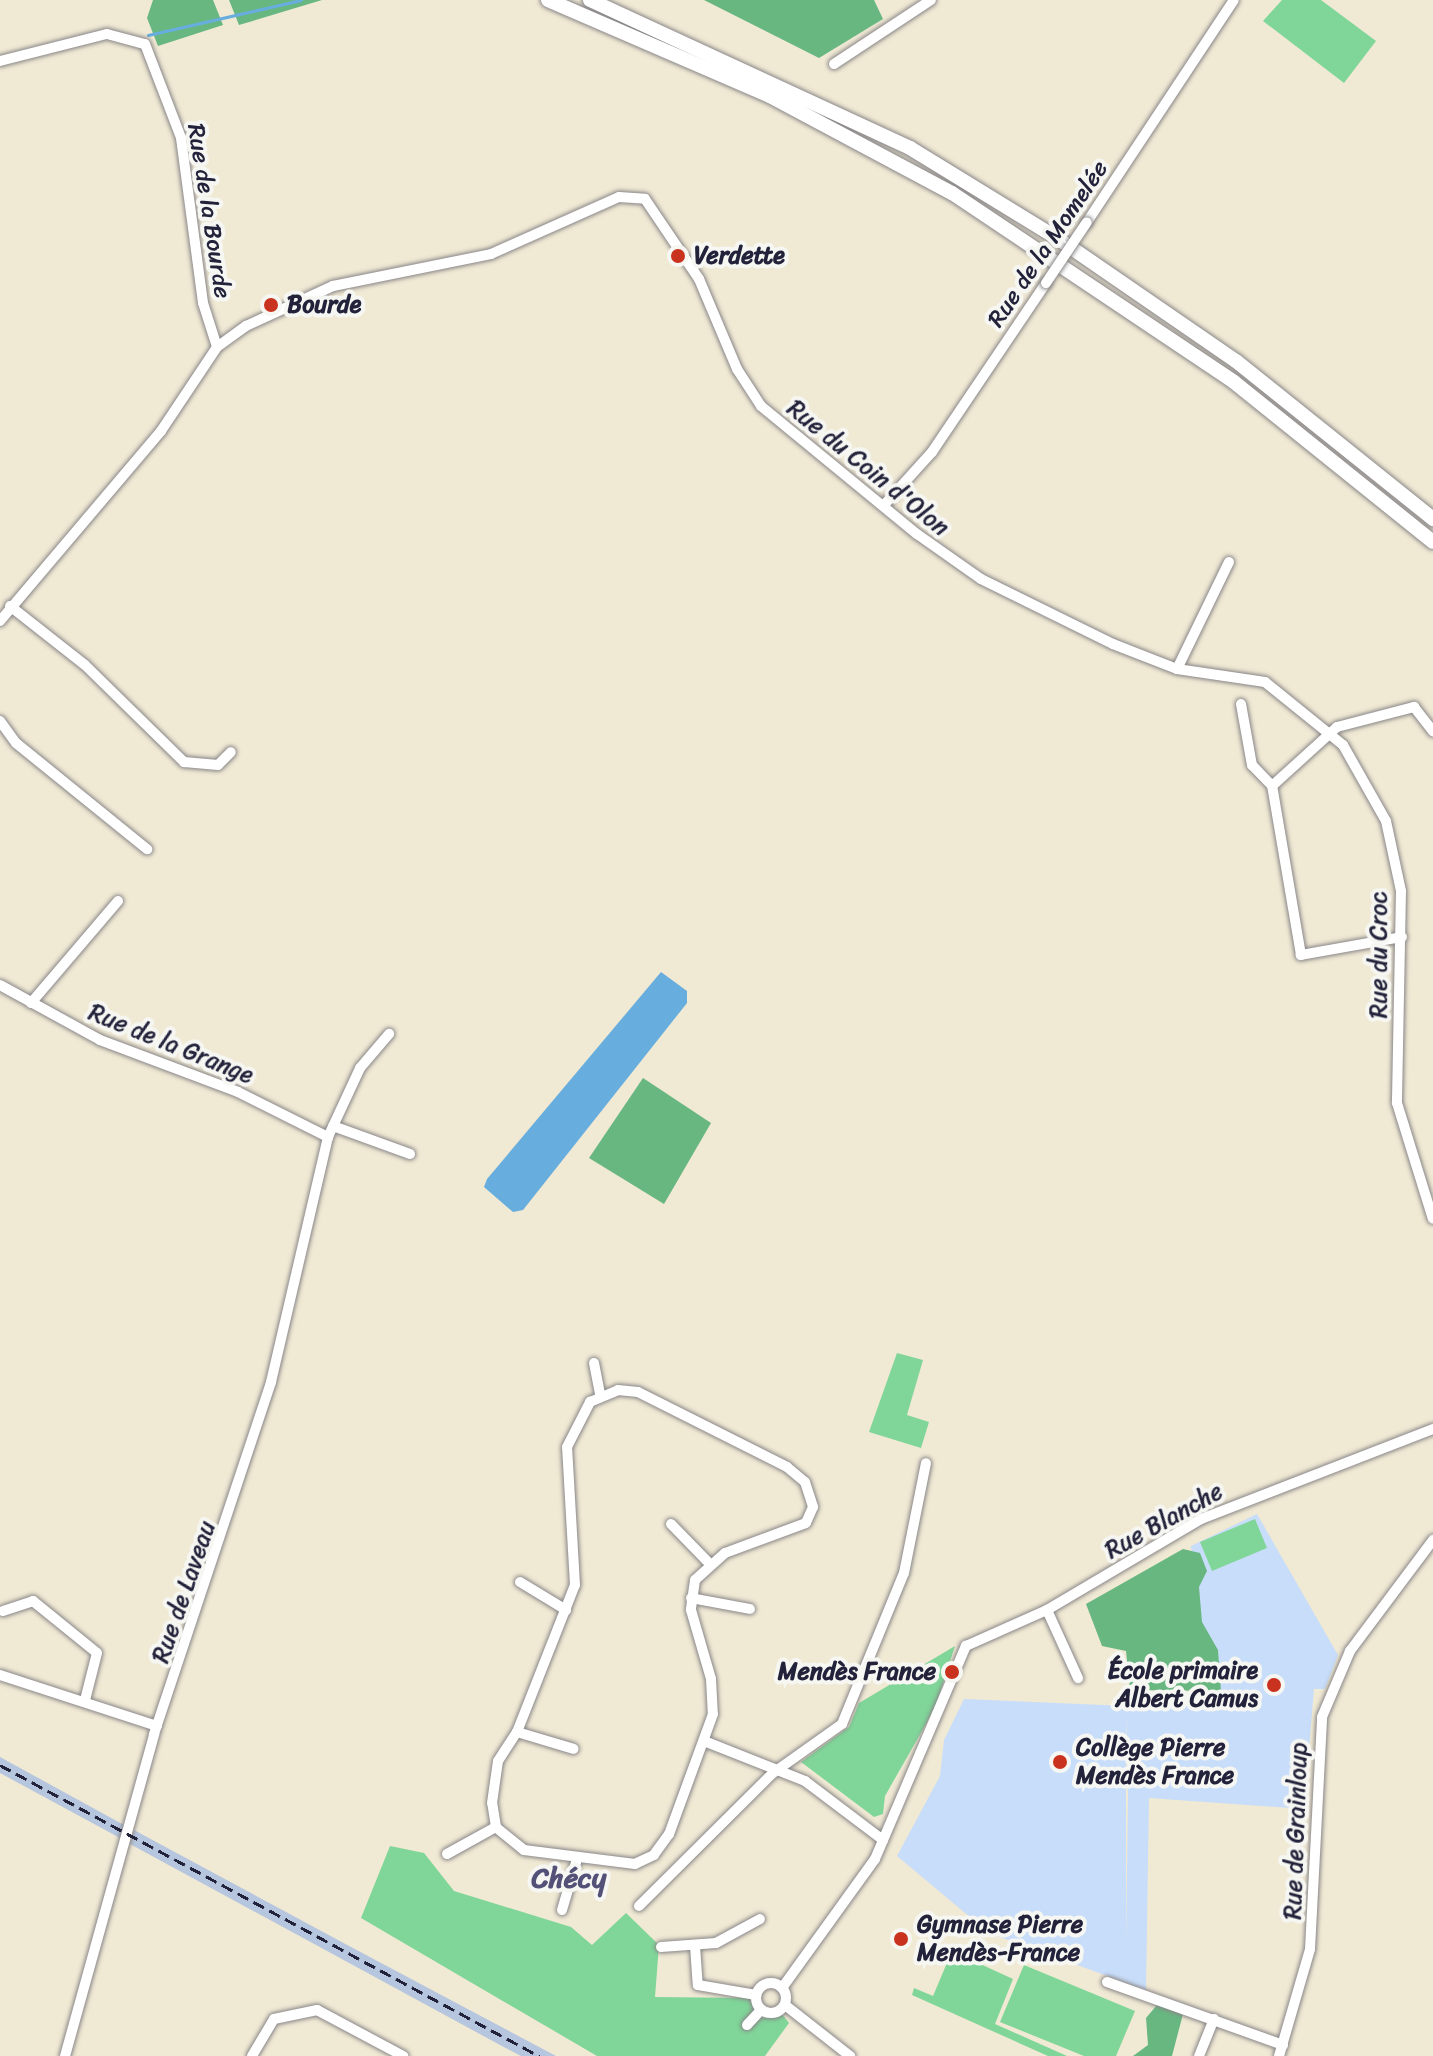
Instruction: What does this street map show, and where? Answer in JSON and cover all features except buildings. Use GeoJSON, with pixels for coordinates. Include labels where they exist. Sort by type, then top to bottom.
{"type":"FeatureCollection","features":[{"type":"Feature","properties":{"kind":"highway"},"geometry":{"type":"LineString","coordinates":[[548,0],[770,96],[952,193],[1208,363],[1433,542]]}},
{"type":"Feature","properties":{"kind":"highway"},"geometry":{"type":"LineString","coordinates":[[590,0],[910,148],[1057,238],[1236,361],[1433,519]]}},
{"type":"Feature","properties":{"kind":"street"},"geometry":{"type":"LineString","coordinates":[[834,64],[931,0]]}},
{"type":"Feature","properties":{"kind":"street","name":"Rue de la Momelée"},"geometry":{"type":"LineString","coordinates":[[885,504],[932,452],[1234,0]]}},
{"type":"Feature","properties":{"kind":"street","name":"Rue de la Bourde"},"geometry":{"type":"LineString","coordinates":[[0,61],[107,34],[145,44],[181,138],[203,303],[217,347]]}},
{"type":"Feature","properties":{"kind":"street","name":"Rue du Coin d'Olon"},"geometry":{"type":"LineString","coordinates":[[217,347],[307,295],[407,267],[491,254],[633,196],[657,208],[761,406],[981,579],[1177,669]]}},
{"type":"Feature","properties":{"kind":"street"},"geometry":{"type":"LineString","coordinates":[[0,621],[161,431],[217,347]]}},
{"type":"Feature","properties":{"kind":"street"},"geometry":{"type":"LineString","coordinates":[[1177,669],[1229,562]]}},
{"type":"Feature","properties":{"kind":"street"},"geometry":{"type":"LineString","coordinates":[[10,606],[85,665],[184,762],[218,765],[231,752]]}},
{"type":"Feature","properties":{"kind":"street","name":"Rue du Croc"},"geometry":{"type":"LineString","coordinates":[[1177,669],[1265,682],[1330,731],[1362,770],[1386,821],[1402,937],[1397,1103],[1433,1219]]}},
{"type":"Feature","properties":{"kind":"street"},"geometry":{"type":"LineString","coordinates":[[1241,704],[1252,765],[1272,786],[1301,955],[1402,937]]}},
{"type":"Feature","properties":{"kind":"street"},"geometry":{"type":"LineString","coordinates":[[1272,786],[1330,731],[1406,706],[1433,731]]}},
{"type":"Feature","properties":{"kind":"street"},"geometry":{"type":"LineString","coordinates":[[0,721],[16,743],[147,849]]}},
{"type":"Feature","properties":{"kind":"street"},"geometry":{"type":"LineString","coordinates":[[31,1003],[118,901]]}},
{"type":"Feature","properties":{"kind":"street","name":"Rue de la Grange"},"geometry":{"type":"LineString","coordinates":[[0,985],[100,1040],[238,1092],[330,1132],[410,1154]]}},
{"type":"Feature","properties":{"kind":"street","name":"Rue de Laveau"},"geometry":{"type":"LineString","coordinates":[[65,2056],[157,1726],[271,1382],[330,1132],[360,1068],[389,1034]]}},
{"type":"Feature","properties":{"kind":"street"},"geometry":{"type":"LineString","coordinates":[[594,1363],[600,1395]]}},
{"type":"Feature","properties":{"kind":"street"},"geometry":{"type":"LineString","coordinates":[[638,1392],[805,1482],[813,1507],[806,1523],[709,1563],[691,1598],[715,1702],[704,1741],[654,1855],[635,1864],[524,1850],[496,1827],[494,1773],[517,1732],[566,1610],[575,1572],[564,1460],[584,1410],[600,1395],[638,1392]]}},
{"type":"Feature","properties":{"kind":"street","name":"Rue Blanche"},"geometry":{"type":"LineString","coordinates":[[883,1840],[966,1646],[1047,1610],[1201,1519],[1433,1429]]}},
{"type":"Feature","properties":{"kind":"street"},"geometry":{"type":"LineString","coordinates":[[639,1906],[781,1768],[842,1724],[904,1573],[926,1463]]}},
{"type":"Feature","properties":{"kind":"street"},"geometry":{"type":"LineString","coordinates":[[671,1524],[709,1563]]}},
{"type":"Feature","properties":{"kind":"street","name":"Rue de Grainloup"},"geometry":{"type":"LineString","coordinates":[[1281,2051],[1310,1949],[1322,1717],[1350,1651],[1433,1540]]}},
{"type":"Feature","properties":{"kind":"street"},"geometry":{"type":"LineString","coordinates":[[520,1582],[566,1610]]}},
{"type":"Feature","properties":{"kind":"street"},"geometry":{"type":"LineString","coordinates":[[691,1598],[750,1609]]}},
{"type":"Feature","properties":{"kind":"street"},"geometry":{"type":"LineString","coordinates":[[3,1611],[33,1601],[97,1653],[85,1700]]}},
{"type":"Feature","properties":{"kind":"street"},"geometry":{"type":"LineString","coordinates":[[1047,1610],[1078,1678]]}},
{"type":"Feature","properties":{"kind":"street"},"geometry":{"type":"LineString","coordinates":[[0,1675],[85,1700],[157,1726]]}},
{"type":"Feature","properties":{"kind":"street"},"geometry":{"type":"LineString","coordinates":[[517,1732],[574,1749]]}},
{"type":"Feature","properties":{"kind":"street"},"geometry":{"type":"LineString","coordinates":[[704,1741],[781,1768],[883,1840],[854,1895],[782,1988],[785,2005],[850,2056]]}},
{"type":"Feature","properties":{"kind":"street"},"geometry":{"type":"LineString","coordinates":[[447,1854],[496,1827]]}},
{"type":"Feature","properties":{"kind":"street"},"geometry":{"type":"LineString","coordinates":[[562,1910],[577,1859]]}},
{"type":"Feature","properties":{"kind":"street"},"geometry":{"type":"LineString","coordinates":[[661,1947],[695,1946],[760,1919]]}},
{"type":"Feature","properties":{"kind":"street"},"geometry":{"type":"LineString","coordinates":[[695,1946],[698,1985],[751,1994],[770,1983],[782,1988]]}},
{"type":"Feature","properties":{"kind":"street"},"geometry":{"type":"LineString","coordinates":[[1107,1982],[1214,2019],[1281,2051]]}},
{"type":"Feature","properties":{"kind":"street"},"geometry":{"type":"LineString","coordinates":[[751,1994],[761,2010]]}},
{"type":"Feature","properties":{"kind":"street"},"geometry":{"type":"LineString","coordinates":[[747,2025],[761,2010],[785,2005]]}},
{"type":"Feature","properties":{"kind":"street"},"geometry":{"type":"LineString","coordinates":[[252,2056],[274,2019],[317,2010],[403,2056]]}},
{"type":"Feature","properties":{"kind":"street"},"geometry":{"type":"LineString","coordinates":[[1199,2056],[1214,2019]]}},
{"type":"Feature","properties":{"kind":"shaded area"},"geometry":{"type":"Polygon","coordinates":[[[1257,1514],[1338,1655],[1325,1689],[1314,1689],[1304,1809],[1149,1798],[1146,1990],[989,1933],[897,1856],[940,1776],[944,1740],[964,1699],[1126,1706],[1126,1694],[1208,1700],[1191,1546],[1257,1514]],[[1126,1713],[1126,1945],[1128,1795],[1126,1713]]]}},
{"type":"Feature","properties":{"kind":"shaded area"},"geometry":{"type":"Polygon","coordinates":[[[0,1757],[124,1825],[120,1838],[0,1773],[0,1757]]]}},
{"type":"Feature","properties":{"kind":"shaded area"},"geometry":{"type":"Polygon","coordinates":[[[134,1830],[556,2056],[521,2056],[500,2045],[130,1844],[134,1830]]]}},
{"type":"Feature","properties":{"kind":"green space"},"geometry":{"type":"Polygon","coordinates":[[[153,0],[213,0],[223,25],[158,46],[147,18],[153,0]]]}},
{"type":"Feature","properties":{"kind":"green space"},"geometry":{"type":"Polygon","coordinates":[[[229,0],[322,0],[239,25],[229,0]]]}},
{"type":"Feature","properties":{"kind":"green space"},"geometry":{"type":"Polygon","coordinates":[[[704,0],[874,0],[883,19],[819,58],[704,0]]]}},
{"type":"Feature","properties":{"kind":"green space"},"geometry":{"type":"Polygon","coordinates":[[[1282,0],[1321,0],[1376,41],[1344,83],[1263,21],[1282,0]]]}},
{"type":"Feature","properties":{"kind":"green space"},"geometry":{"type":"Polygon","coordinates":[[[643,1078],[711,1123],[664,1204],[589,1158],[643,1078]]]}},
{"type":"Feature","properties":{"kind":"green space"},"geometry":{"type":"Polygon","coordinates":[[[897,1353],[923,1360],[907,1415],[929,1422],[921,1448],[869,1432],[897,1353]]]}},
{"type":"Feature","properties":{"kind":"green space"},"geometry":{"type":"Polygon","coordinates":[[[1255,1519],[1267,1548],[1212,1571],[1200,1542],[1255,1519]]]}},
{"type":"Feature","properties":{"kind":"green space"},"geometry":{"type":"Polygon","coordinates":[[[1183,1549],[1200,1553],[1207,1571],[1199,1587],[1202,1622],[1218,1650],[1221,1691],[1130,1690],[1126,1651],[1102,1646],[1086,1604],[1183,1549]]]}},
{"type":"Feature","properties":{"kind":"green space"},"geometry":{"type":"Polygon","coordinates":[[[955,1646],[935,1708],[885,1796],[883,1814],[874,1817],[801,1762],[849,1727],[859,1703],[955,1646]]]}},
{"type":"Feature","properties":{"kind":"green space"},"geometry":{"type":"Polygon","coordinates":[[[390,1846],[424,1853],[454,1891],[571,1927],[592,1945],[626,1913],[659,1945],[655,1997],[750,1998],[763,2018],[782,2014],[789,2023],[765,2056],[597,2056],[361,1918],[390,1846]]]}},
{"type":"Feature","properties":{"kind":"green space"},"geometry":{"type":"Polygon","coordinates":[[[952,1951],[1013,1979],[995,2024],[1067,2056],[1048,2056],[912,1995],[914,1988],[933,1996],[952,1951]]]}},
{"type":"Feature","properties":{"kind":"green space"},"geometry":{"type":"Polygon","coordinates":[[[1024,1965],[1135,2011],[1116,2056],[1084,2056],[1000,2022],[1024,1965]]]}},
{"type":"Feature","properties":{"kind":"green space"},"geometry":{"type":"Polygon","coordinates":[[[1157,2005],[1183,2014],[1172,2056],[1133,2056],[1148,2045],[1146,2018],[1157,2005]]]}},
{"type":"Feature","properties":{"kind":"water"},"geometry":{"type":"Polygon","coordinates":[[[661,972],[687,991],[687,1003],[523,1210],[513,1212],[484,1187],[487,1179],[661,972]]]}},
{"type":"Feature","properties":{"kind":"waterway"},"geometry":{"type":"LineString","coordinates":[[148,35],[301,0]]}},
{"type":"Feature","properties":{"kind":"railway"},"geometry":{"type":"LineString","coordinates":[[0,1765],[539,2056]]}},
{"type":"Feature","properties":{"kind":"place","name":"Verdette"},"geometry":{"type":"Point","coordinates":[678,256]}},
{"type":"Feature","properties":{"kind":"place","name":"Bourde"},"geometry":{"type":"Point","coordinates":[271,305]}},
{"type":"Feature","properties":{"kind":"place","name":"Mendès France"},"geometry":{"type":"Point","coordinates":[952,1672]}},
{"type":"Feature","properties":{"kind":"place","name":"École primaire Albert Camus"},"geometry":{"type":"Point","coordinates":[1274,1685]}},
{"type":"Feature","properties":{"kind":"place","name":"Collège Pierre Mendès France"},"geometry":{"type":"Point","coordinates":[1060,1762]}},
{"type":"Feature","properties":{"kind":"place","name":"Gymnase Pierre Mendès-France"},"geometry":{"type":"Point","coordinates":[901,1939]}},
{"type":"Feature","properties":{"kind":"district","name":"Chécy"},"geometry":{"type":"Point","coordinates":[569,1878]}}]}
